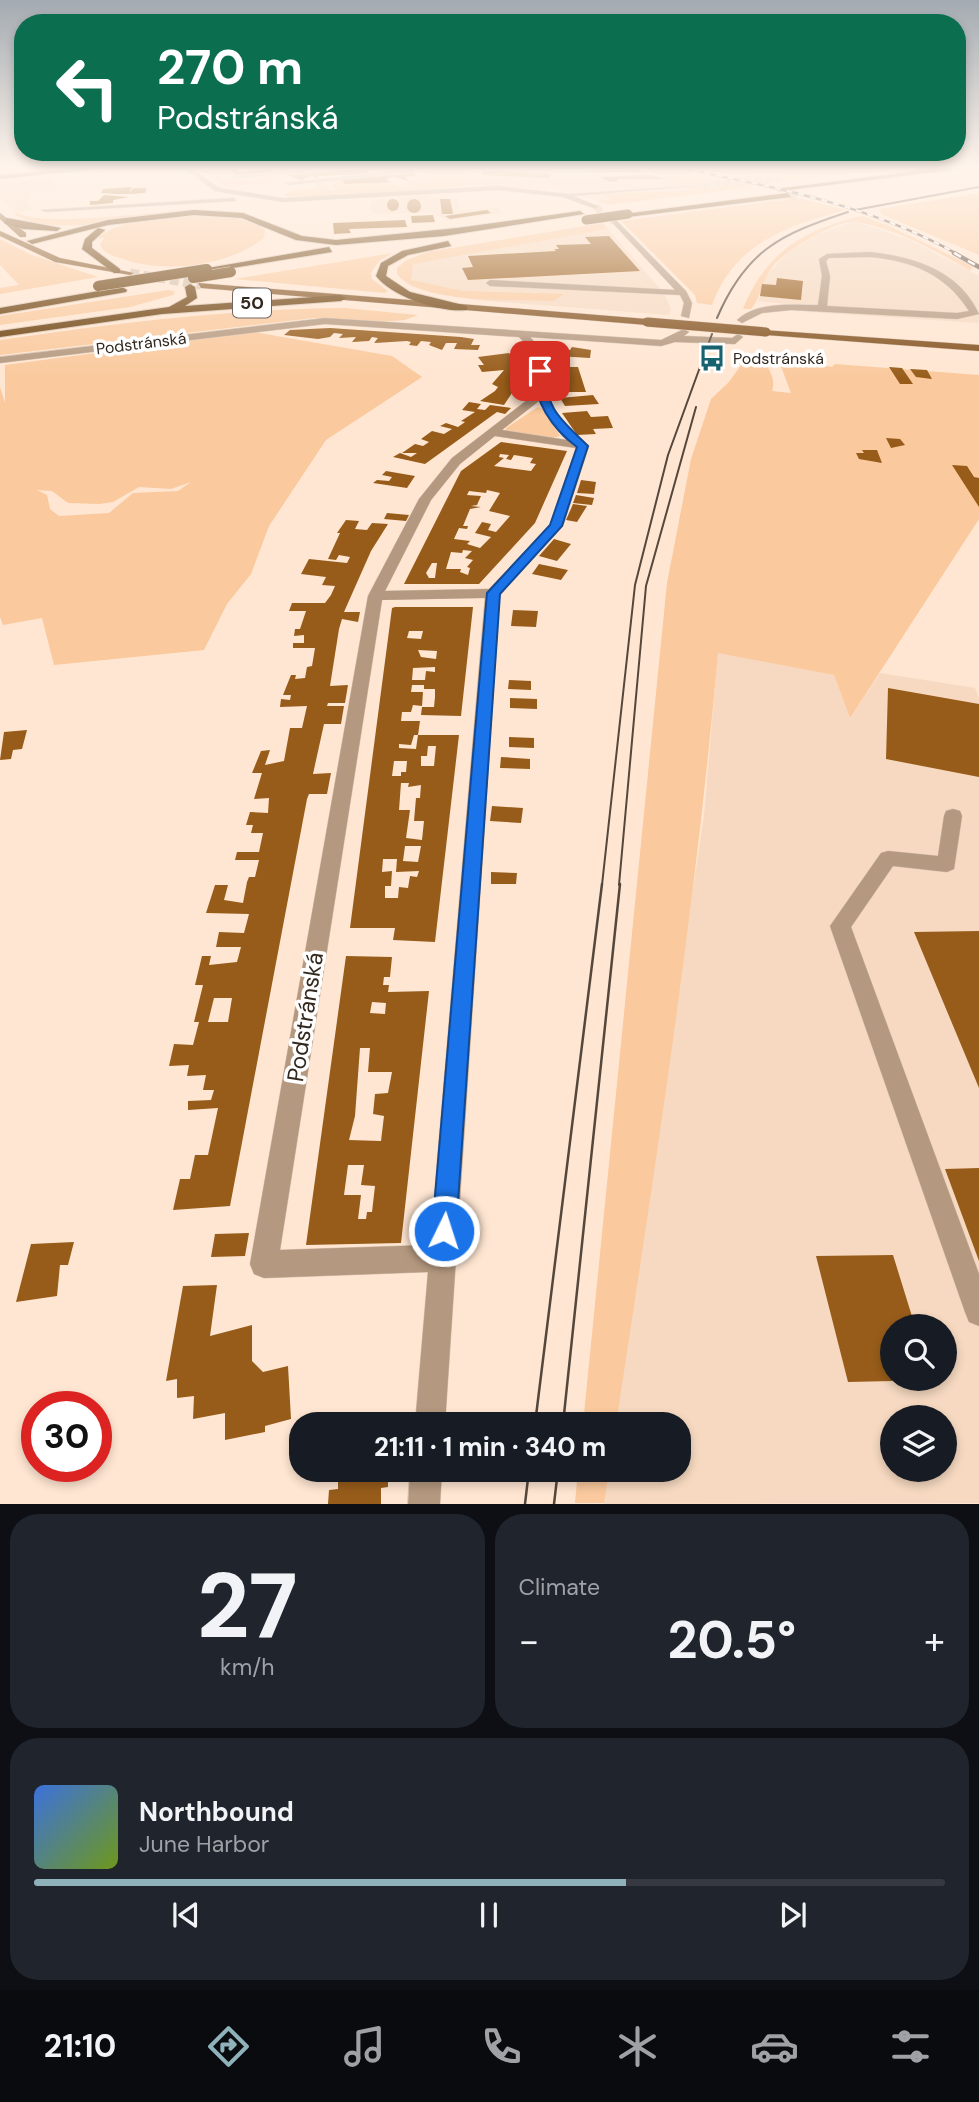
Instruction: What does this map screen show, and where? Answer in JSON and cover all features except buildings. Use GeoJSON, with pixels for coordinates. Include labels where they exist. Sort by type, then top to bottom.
{"type":"FeatureCollection","features":[{"type":"Feature","properties":{"kind":"highway","name":"50"},"geometry":{"type":"LineString","coordinates":[[32,241],[45,238]]}},
{"type":"Feature","properties":{"kind":"highway"},"geometry":{"type":"LineString","coordinates":[[32,241],[50,238]]}},
{"type":"Feature","properties":{"kind":"highway"},"geometry":{"type":"LineString","coordinates":[[92,238],[87,249],[117,271]]}},
{"type":"Feature","properties":{"kind":"highway","name":"50"},"geometry":{"type":"LineString","coordinates":[[298,238],[329,242],[373,238]]}},
{"type":"Feature","properties":{"kind":"highway","name":"50"},"geometry":{"type":"LineString","coordinates":[[0,302],[410,238]]}},
{"type":"Feature","properties":{"kind":"highway","name":"50"},"geometry":{"type":"LineString","coordinates":[[353,254],[462,238]]}},
{"type":"Feature","properties":{"kind":"highway","name":"50"},"geometry":{"type":"LineString","coordinates":[[463,308],[407,293],[386,283],[381,276],[384,265],[398,256],[479,238]]}},
{"type":"Feature","properties":{"kind":"highway","name":"50"},"geometry":{"type":"LineString","coordinates":[[98,286],[193,266],[256,249]]}},
{"type":"Feature","properties":{"kind":"highway","name":"50"},"geometry":{"type":"LineString","coordinates":[[0,311],[339,256]]}},
{"type":"Feature","properties":{"kind":"highway","name":"50"},"geometry":{"type":"LineString","coordinates":[[162,311],[190,301],[196,286]]}},
{"type":"Feature","properties":{"kind":"highway"},"geometry":{"type":"LineString","coordinates":[[394,302],[406,298],[407,293]]}},
{"type":"Feature","properties":{"kind":"highway","name":"50"},"geometry":{"type":"LineString","coordinates":[[0,334],[162,311],[341,298]]}},
{"type":"Feature","properties":{"kind":"main road"},"geometry":{"type":"LineString","coordinates":[[11,238],[58,260],[130,273]]}},
{"type":"Feature","properties":{"kind":"main road"},"geometry":{"type":"LineString","coordinates":[[28,238],[117,271]]}},
{"type":"Feature","properties":{"kind":"main road"},"geometry":{"type":"LineString","coordinates":[[196,286],[979,348]]}},
{"type":"Feature","properties":{"kind":"street"},"geometry":{"type":"LineString","coordinates":[[629,238],[683,293],[688,303],[686,316]]}},
{"type":"Feature","properties":{"kind":"street"},"geometry":{"type":"LineString","coordinates":[[742,320],[749,314],[784,308],[957,316],[975,313],[967,298],[938,273],[897,255],[861,253],[827,256],[822,261],[826,276],[822,308]]}},
{"type":"Feature","properties":{"kind":"street"},"geometry":{"type":"LineString","coordinates":[[490,284],[683,293]]}},
{"type":"Feature","properties":{"kind":"street"},"geometry":{"type":"LineString","coordinates":[[449,328],[463,308]]}},
{"type":"Feature","properties":{"kind":"street"},"geometry":{"type":"LineString","coordinates":[[784,308],[795,312],[979,324]]}},
{"type":"Feature","properties":{"kind":"street","name":"Podstránská"},"geometry":{"type":"LineString","coordinates":[[0,360],[325,321],[661,343],[675,340],[735,341],[738,337]]}},
{"type":"Feature","properties":{"kind":"street"},"geometry":{"type":"LineString","coordinates":[[675,340],[684,332]]}},
{"type":"Feature","properties":{"kind":"street"},"geometry":{"type":"LineString","coordinates":[[522,334],[536,349],[540,394],[566,434],[583,446]]}},
{"type":"Feature","properties":{"kind":"street","name":"Podstránská"},"geometry":{"type":"LineString","coordinates":[[442,1258],[264,1264],[375,596],[425,499],[456,461],[540,394]]}},
{"type":"Feature","properties":{"kind":"street"},"geometry":{"type":"LineString","coordinates":[[492,432],[583,446]]}},
{"type":"Feature","properties":{"kind":"street"},"geometry":{"type":"LineString","coordinates":[[431,1412],[493,593],[556,526],[583,446]]}},
{"type":"Feature","properties":{"kind":"street"},"geometry":{"type":"LineString","coordinates":[[375,596],[493,593]]}},
{"type":"Feature","properties":{"kind":"street"},"geometry":{"type":"LineString","coordinates":[[953,816],[947,864],[888,858],[839,926],[979,1312]]}},
{"type":"Feature","properties":{"kind":"street"},"geometry":{"type":"LineString","coordinates":[[424,1503],[425,1482]]}},
{"type":"Feature","properties":{"kind":"shaded area"},"geometry":{"type":"Polygon","coordinates":[[[104,238],[264,238],[250,248],[215,261],[177,266],[140,264],[113,256],[100,245],[104,238]]]}},
{"type":"Feature","properties":{"kind":"shaded area"},"geometry":{"type":"Polygon","coordinates":[[[511,238],[616,238],[664,293],[671,309],[669,315],[475,300],[410,286],[397,274],[397,268],[407,260],[428,252],[511,238]]]}},
{"type":"Feature","properties":{"kind":"shaded area"},"geometry":{"type":"Polygon","coordinates":[[[511,238],[557,238],[413,264],[411,280],[463,291],[564,294],[554,301],[447,296],[409,284],[397,274],[397,268],[407,260],[428,252],[511,238]]]}},
{"type":"Feature","properties":{"kind":"shaded area"},"geometry":{"type":"Polygon","coordinates":[[[638,238],[770,238],[748,252],[734,267],[712,305],[697,303],[695,295],[638,238]]]}},
{"type":"Feature","properties":{"kind":"shaded area"},"geometry":{"type":"Polygon","coordinates":[[[802,238],[810,238],[773,266],[758,299],[751,309],[743,309],[763,272],[789,246],[802,238]]]}},
{"type":"Feature","properties":{"kind":"shaded area"},"geometry":{"type":"Polygon","coordinates":[[[812,238],[910,240],[979,276],[979,323],[807,312],[805,306],[758,301],[767,275],[790,251],[812,238]]]}},
{"type":"Feature","properties":{"kind":"shaded area"},"geometry":{"type":"Polygon","coordinates":[[[908,238],[915,238],[973,266],[970,271],[908,238]]]}},
{"type":"Feature","properties":{"kind":"shaded area"},"geometry":{"type":"Polygon","coordinates":[[[939,238],[979,238],[979,255],[939,238]]]}},
{"type":"Feature","properties":{"kind":"shaded area"},"geometry":{"type":"Polygon","coordinates":[[[0,239],[32,255],[98,277],[0,294],[0,288],[19,285],[0,265],[0,239]]]}},
{"type":"Feature","properties":{"kind":"shaded area"},"geometry":{"type":"Polygon","coordinates":[[[393,253],[379,261],[371,273],[372,279],[388,291],[385,293],[234,279],[393,253]]]}},
{"type":"Feature","properties":{"kind":"shaded area"},"geometry":{"type":"Polygon","coordinates":[[[169,290],[175,292],[173,295],[130,307],[0,325],[0,316],[169,290]]]}},
{"type":"Feature","properties":{"kind":"shaded area"},"geometry":{"type":"Polygon","coordinates":[[[345,308],[418,315],[405,320],[380,322],[314,318],[0,355],[0,340],[43,334],[215,314],[345,308]]]}},
{"type":"Feature","properties":{"kind":"shaded area"},"geometry":{"type":"Polygon","coordinates":[[[254,332],[392,356],[422,377],[326,440],[269,526],[251,574],[227,604],[204,650],[54,665],[42,618],[3,625],[0,617],[0,387],[5,403],[5,365],[254,332]],[[191,482],[171,489],[139,487],[113,502],[99,504],[68,503],[52,491],[37,490],[47,495],[50,509],[59,516],[109,513],[133,493],[178,491],[191,482]]]}},
{"type":"Feature","properties":{"kind":"shaded area"},"geometry":{"type":"Polygon","coordinates":[[[752,358],[764,361],[773,379],[772,391],[791,393],[779,361],[785,359],[832,367],[835,364],[979,375],[979,519],[850,718],[834,675],[718,653],[686,943],[618,1412],[584,1412],[667,583],[691,459],[711,399],[729,382],[744,361],[752,358]]]}},
{"type":"Feature","properties":{"kind":"shaded area"},"geometry":{"type":"Polygon","coordinates":[[[538,407],[546,410],[560,436],[552,438],[506,431],[506,428],[538,407]]]}},
{"type":"Feature","properties":{"kind":"shaded area"},"geometry":{"type":"Polygon","coordinates":[[[718,652],[834,675],[850,718],[880,673],[975,688],[979,699],[979,1503],[604,1504],[606,1482],[691,1482],[691,1412],[614,1412],[704,816],[718,652]]]}},
{"type":"Feature","properties":{"kind":"shaded area"},"geometry":{"type":"Polygon","coordinates":[[[577,1482],[607,1482],[604,1503],[575,1503],[577,1482]]]}},
{"type":"Feature","properties":{"kind":"tunnel"},"geometry":{"type":"LineString","coordinates":[[130,273],[201,285]]}},
{"type":"Feature","properties":{"kind":"tram line"},"geometry":{"type":"LineString","coordinates":[[717,318],[740,276],[754,260],[783,238]]}},
{"type":"Feature","properties":{"kind":"tram line"},"geometry":{"type":"LineString","coordinates":[[602,885],[635,585],[668,455],[712,334]]}},
{"type":"Feature","properties":{"kind":"tram line"},"geometry":{"type":"LineString","coordinates":[[619,885],[646,586],[696,407]]}},
{"type":"Feature","properties":{"kind":"tram line"},"geometry":{"type":"LineString","coordinates":[[536,1412],[602,884]]}},
{"type":"Feature","properties":{"kind":"tram line"},"geometry":{"type":"LineString","coordinates":[[564,1412],[620,884]]}},
{"type":"Feature","properties":{"kind":"tram line"},"geometry":{"type":"LineString","coordinates":[[525,1504],[528,1482]]}},
{"type":"Feature","properties":{"kind":"tram line"},"geometry":{"type":"LineString","coordinates":[[554,1504],[557,1482]]}},
{"type":"Feature","properties":{"kind":"railway"},"geometry":{"type":"LineString","coordinates":[[927,238],[957,254]]}},
{"type":"Feature","properties":{"kind":"railway"},"geometry":{"type":"LineString","coordinates":[[954,253],[979,267]]}},
{"type":"Feature","properties":{"kind":"place","name":"Podstránská"},"geometry":{"type":"Point","coordinates":[712,358]}},
{"type":"Feature","properties":{"kind":"route"},"geometry":{"type":"LineString","coordinates":[[444,1231],[493,593],[556,526],[583,446],[566,434],[540,394],[540,371]]}}]}
